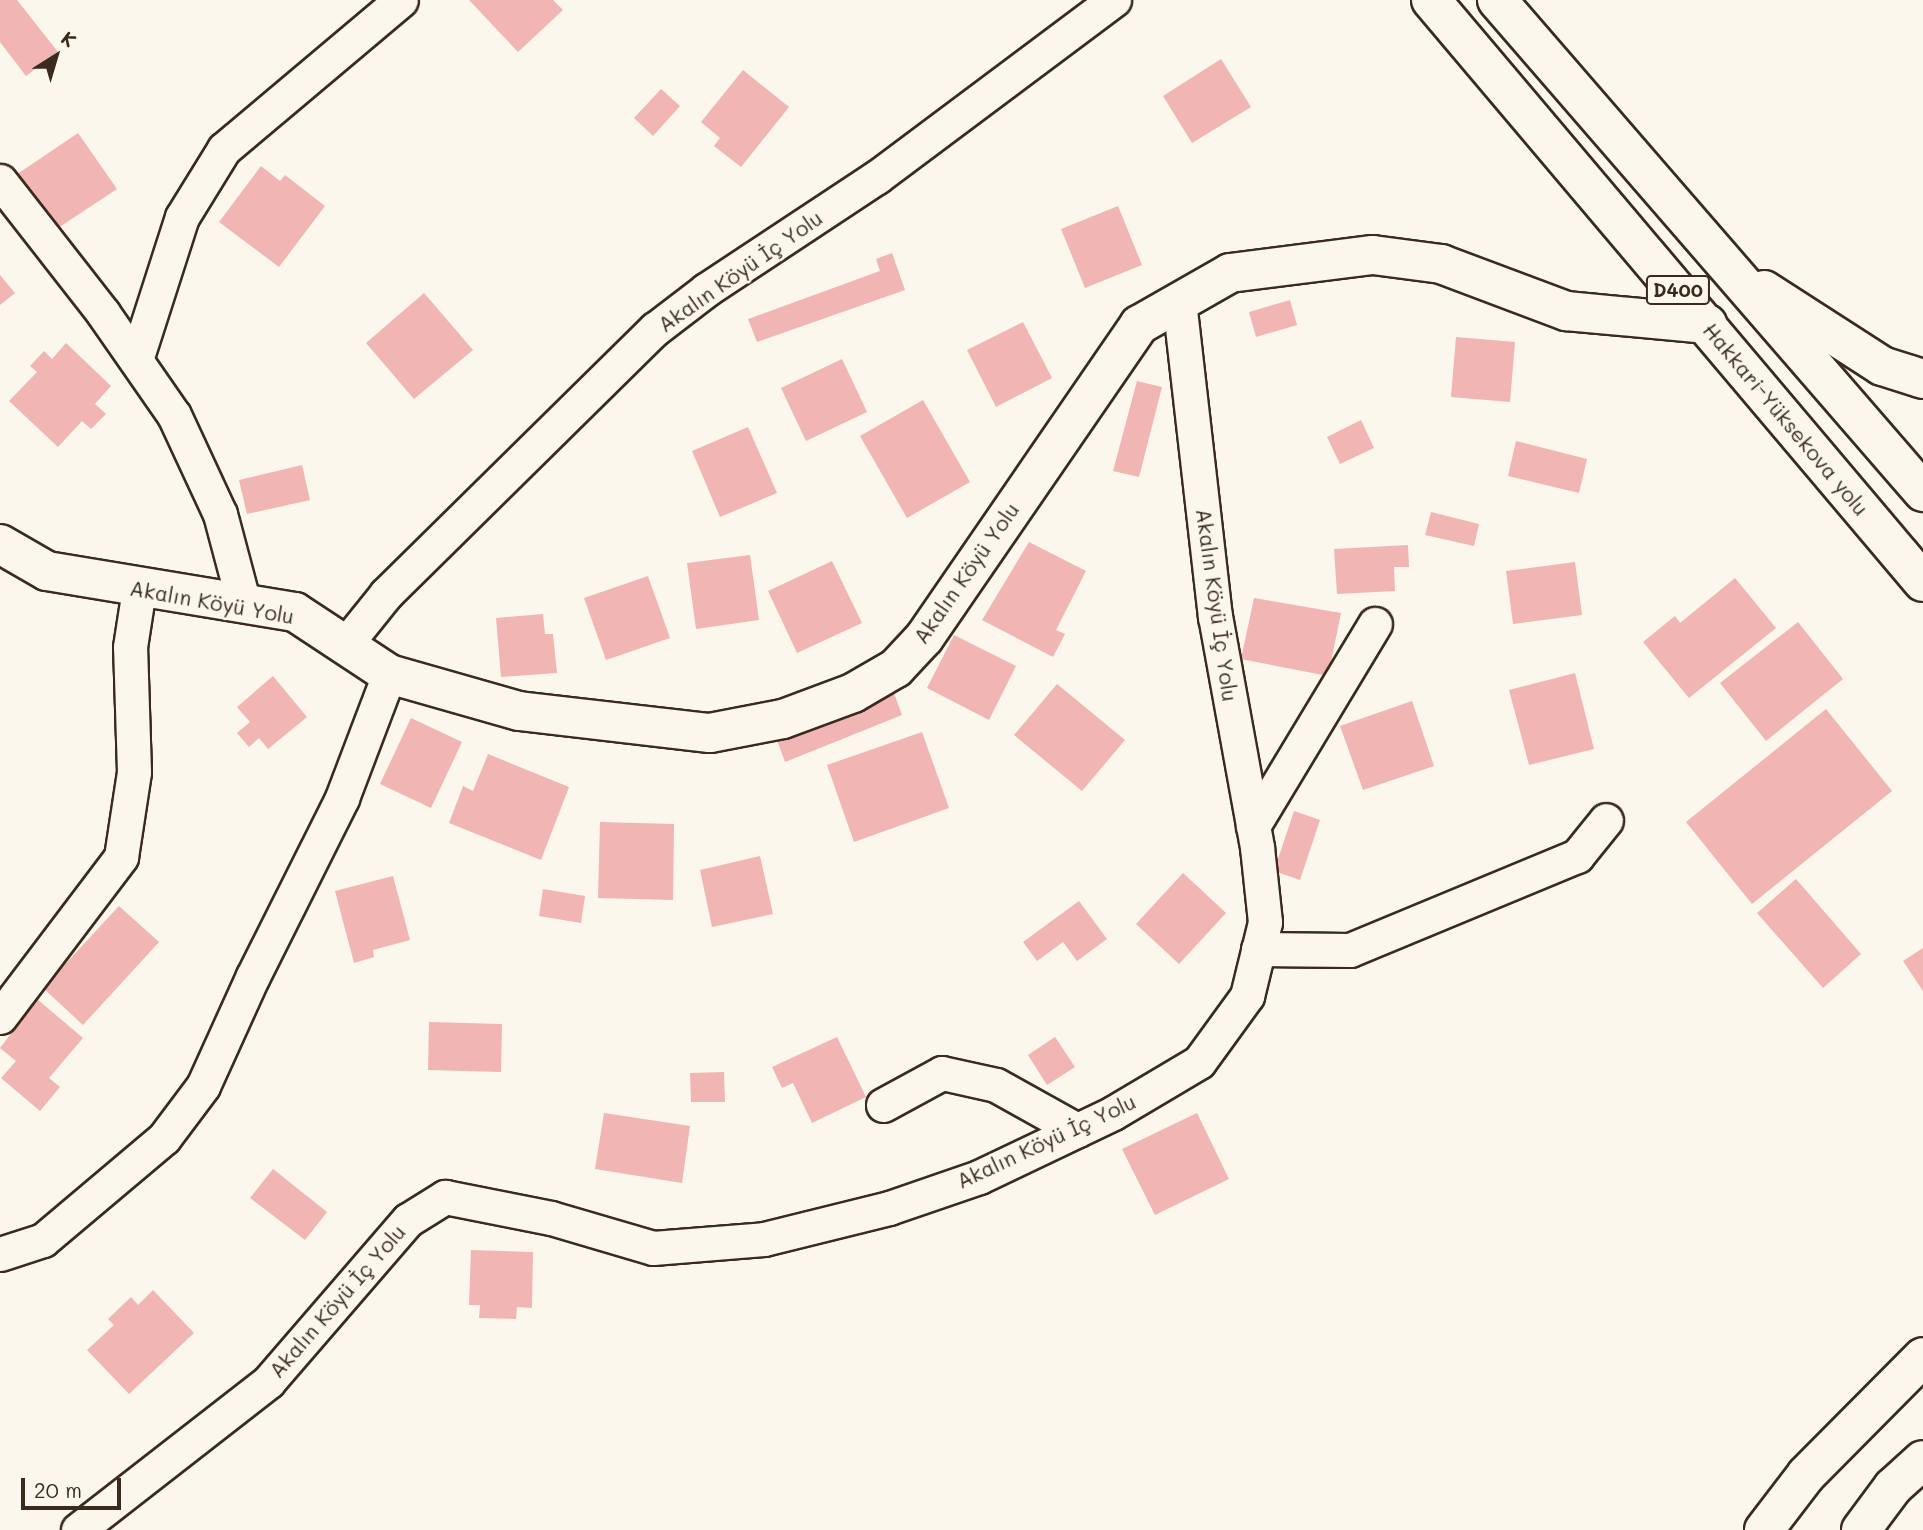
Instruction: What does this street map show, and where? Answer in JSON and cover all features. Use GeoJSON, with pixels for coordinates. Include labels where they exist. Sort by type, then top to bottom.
{"type":"FeatureCollection","features":[{"type":"Feature","properties":{"kind":"main road","name":"Hakkari-Yüksekova yolu"},"geometry":{"type":"LineString","coordinates":[[1431,0],[1923,582]]}},
{"type":"Feature","properties":{"kind":"main road","name":"D400"},"geometry":{"type":"LineString","coordinates":[[1497,0],[1923,492]]}},
{"type":"Feature","properties":{"kind":"main road","name":"Akalın Köyü Yolu"},"geometry":{"type":"LineString","coordinates":[[0,544],[47,571],[139,589],[295,612],[390,674],[519,710],[710,733],[783,719],[853,693],[896,668],[924,638],[1139,325],[1230,273],[1373,255],[1441,264],[1566,311],[1707,324]]}},
{"type":"Feature","properties":{"kind":"main road"},"geometry":{"type":"LineString","coordinates":[[1727,265],[1882,366],[1923,379]]}},
{"type":"Feature","properties":{"kind":"main road"},"geometry":{"type":"LineString","coordinates":[[1764,1530],[1806,1475],[1923,1357]]}},
{"type":"Feature","properties":{"kind":"main road"},"geometry":{"type":"LineString","coordinates":[[1861,1530],[1893,1488],[1923,1460]]}},
{"type":"Feature","properties":{"kind":"street"},"geometry":{"type":"LineString","coordinates":[[136,360],[183,217],[224,149],[401,0]]}},
{"type":"Feature","properties":{"kind":"street","name":"Akalın Köyü İç Yolu"},"geometry":{"type":"LineString","coordinates":[[345,645],[386,594],[655,329],[706,290],[877,177],[1114,0]]}},
{"type":"Feature","properties":{"kind":"street"},"geometry":{"type":"LineString","coordinates":[[0,181],[136,360],[174,415],[220,514],[244,604]]}},
{"type":"Feature","properties":{"kind":"street","name":"Akalın Köyü İç Yolu"},"geometry":{"type":"LineString","coordinates":[[78,1530],[268,1382],[408,1220],[445,1197],[551,1218],[653,1248],[764,1239],[889,1208],[979,1177],[1077,1130],[1199,1062],[1247,996],[1265,922],[1253,826],[1215,617],[1179,302]]}},
{"type":"Feature","properties":{"kind":"street"},"geometry":{"type":"LineString","coordinates":[[0,1017],[121,857],[134,772],[130,647],[139,589]]}},
{"type":"Feature","properties":{"kind":"street"},"geometry":{"type":"LineString","coordinates":[[1253,826],[1376,624]]}},
{"type":"Feature","properties":{"kind":"street"},"geometry":{"type":"LineString","coordinates":[[0,1254],[43,1240],[164,1138],[204,1086],[253,975],[342,798],[390,674]]}},
{"type":"Feature","properties":{"kind":"street"},"geometry":{"type":"LineString","coordinates":[[1258,949],[1350,950],[1577,856],[1606,820]]}},
{"type":"Feature","properties":{"kind":"street"},"geometry":{"type":"LineString","coordinates":[[883,1105],[942,1073],[996,1085],[1077,1130]]}},
{"type":"Feature","properties":{"kind":"building"},"geometry":{"type":"Polygon","coordinates":[[[0,0],[17,0],[58,52],[26,76],[0,42],[0,0]]]}},
{"type":"Feature","properties":{"kind":"building"},"geometry":{"type":"Polygon","coordinates":[[[469,0],[553,0],[563,10],[518,52],[469,0]]]}},
{"type":"Feature","properties":{"kind":"building"},"geometry":{"type":"Polygon","coordinates":[[[1221,59],[1251,107],[1192,143],[1163,96],[1221,59]]]}},
{"type":"Feature","properties":{"kind":"building"},"geometry":{"type":"Polygon","coordinates":[[[743,70],[789,107],[741,167],[714,146],[720,138],[701,122],[743,70]]]}},
{"type":"Feature","properties":{"kind":"building"},"geometry":{"type":"Polygon","coordinates":[[[661,89],[680,106],[653,136],[634,118],[661,89]]]}},
{"type":"Feature","properties":{"kind":"building"},"geometry":{"type":"Polygon","coordinates":[[[78,133],[117,189],[52,232],[13,177],[78,133]]]}},
{"type":"Feature","properties":{"kind":"building"},"geometry":{"type":"Polygon","coordinates":[[[261,166],[280,181],[285,175],[325,206],[279,267],[219,222],[261,166]]]}},
{"type":"Feature","properties":{"kind":"building"},"geometry":{"type":"Polygon","coordinates":[[[1118,206],[1142,265],[1085,288],[1061,229],[1118,206]]]}},
{"type":"Feature","properties":{"kind":"building"},"geometry":{"type":"Polygon","coordinates":[[[892,253],[905,290],[757,342],[748,319],[880,271],[876,259],[892,253]]]}},
{"type":"Feature","properties":{"kind":"building"},"geometry":{"type":"Polygon","coordinates":[[[0,275],[15,293],[0,305],[0,275]]]}},
{"type":"Feature","properties":{"kind":"building"},"geometry":{"type":"Polygon","coordinates":[[[424,293],[473,350],[414,399],[366,343],[424,293]]]}},
{"type":"Feature","properties":{"kind":"building"},"geometry":{"type":"Polygon","coordinates":[[[1290,300],[1297,325],[1256,337],[1249,312],[1290,300]]]}},
{"type":"Feature","properties":{"kind":"building"},"geometry":{"type":"Polygon","coordinates":[[[1023,322],[1052,378],[996,407],[967,350],[1023,322]]]}},
{"type":"Feature","properties":{"kind":"building"},"geometry":{"type":"Polygon","coordinates":[[[1456,337],[1515,342],[1510,402],[1451,397],[1456,337]]]}},
{"type":"Feature","properties":{"kind":"building"},"geometry":{"type":"Polygon","coordinates":[[[66,343],[111,386],[95,404],[106,414],[91,429],[82,421],[58,447],[9,401],[37,372],[30,366],[44,351],[52,359],[66,343]]]}},
{"type":"Feature","properties":{"kind":"building"},"geometry":{"type":"Polygon","coordinates":[[[842,359],[867,412],[806,441],[781,388],[842,359]]]}},
{"type":"Feature","properties":{"kind":"building"},"geometry":{"type":"Polygon","coordinates":[[[1137,381],[1162,387],[1139,477],[1113,471],[1137,381]]]}},
{"type":"Feature","properties":{"kind":"building"},"geometry":{"type":"Polygon","coordinates":[[[923,400],[970,482],[907,518],[860,436],[923,400]]]}},
{"type":"Feature","properties":{"kind":"building"},"geometry":{"type":"Polygon","coordinates":[[[1361,420],[1374,448],[1340,464],[1327,437],[1361,420]]]}},
{"type":"Feature","properties":{"kind":"building"},"geometry":{"type":"Polygon","coordinates":[[[748,427],[777,493],[720,517],[692,451],[748,427]]]}},
{"type":"Feature","properties":{"kind":"building"},"geometry":{"type":"Polygon","coordinates":[[[1516,441],[1587,459],[1579,493],[1508,476],[1516,441]]]}},
{"type":"Feature","properties":{"kind":"building"},"geometry":{"type":"Polygon","coordinates":[[[302,465],[310,500],[247,514],[239,480],[302,465]]]}},
{"type":"Feature","properties":{"kind":"building"},"geometry":{"type":"Polygon","coordinates":[[[1431,512],[1479,524],[1474,546],[1425,535],[1431,512]]]}},
{"type":"Feature","properties":{"kind":"building"},"geometry":{"type":"Polygon","coordinates":[[[1029,542],[1086,571],[1056,630],[1065,634],[1053,657],[982,620],[1029,542]]]}},
{"type":"Feature","properties":{"kind":"building"},"geometry":{"type":"Polygon","coordinates":[[[1408,545],[1409,567],[1394,567],[1395,591],[1337,594],[1334,549],[1408,545]]]}},
{"type":"Feature","properties":{"kind":"building"},"geometry":{"type":"Polygon","coordinates":[[[750,555],[759,620],[696,629],[687,563],[750,555]]]}},
{"type":"Feature","properties":{"kind":"building"},"geometry":{"type":"Polygon","coordinates":[[[832,561],[862,623],[797,653],[768,591],[832,561]]]}},
{"type":"Feature","properties":{"kind":"building"},"geometry":{"type":"Polygon","coordinates":[[[1575,562],[1582,615],[1513,624],[1506,571],[1575,562]]]}},
{"type":"Feature","properties":{"kind":"building"},"geometry":{"type":"Polygon","coordinates":[[[648,576],[670,638],[606,660],[584,598],[648,576]]]}},
{"type":"Feature","properties":{"kind":"building"},"geometry":{"type":"Polygon","coordinates":[[[1735,578],[1776,628],[1689,698],[1643,642],[1675,616],[1680,623],[1735,578]]]}},
{"type":"Feature","properties":{"kind":"building"},"geometry":{"type":"Polygon","coordinates":[[[1254,598],[1341,613],[1328,676],[1241,659],[1254,598]]]}},
{"type":"Feature","properties":{"kind":"building"},"geometry":{"type":"Polygon","coordinates":[[[543,614],[545,634],[553,634],[557,673],[501,677],[496,618],[543,614]]]}},
{"type":"Feature","properties":{"kind":"building"},"geometry":{"type":"Polygon","coordinates":[[[1798,622],[1843,679],[1766,741],[1720,683],[1798,622]]]}},
{"type":"Feature","properties":{"kind":"building"},"geometry":{"type":"Polygon","coordinates":[[[954,635],[1016,666],[989,720],[927,688],[954,635]]]}},
{"type":"Feature","properties":{"kind":"building"},"geometry":{"type":"Polygon","coordinates":[[[1575,673],[1594,749],[1529,765],[1509,690],[1575,673]]]}},
{"type":"Feature","properties":{"kind":"building"},"geometry":{"type":"Polygon","coordinates":[[[273,676],[307,717],[268,749],[259,738],[249,747],[237,733],[250,722],[237,707],[273,676]]]}},
{"type":"Feature","properties":{"kind":"building"},"geometry":{"type":"Polygon","coordinates":[[[1057,684],[1125,740],[1082,791],[1014,735],[1057,684]]]}},
{"type":"Feature","properties":{"kind":"building"},"geometry":{"type":"Polygon","coordinates":[[[894,693],[902,715],[785,762],[777,740],[894,693]]]}},
{"type":"Feature","properties":{"kind":"building"},"geometry":{"type":"Polygon","coordinates":[[[1412,701],[1434,766],[1363,790],[1340,726],[1412,701]]]}},
{"type":"Feature","properties":{"kind":"building"},"geometry":{"type":"Polygon","coordinates":[[[1826,709],[1892,791],[1752,904],[1686,822],[1826,709]]]}},
{"type":"Feature","properties":{"kind":"building"},"geometry":{"type":"Polygon","coordinates":[[[411,718],[462,742],[431,808],[380,784],[411,718]]]}},
{"type":"Feature","properties":{"kind":"building"},"geometry":{"type":"Polygon","coordinates":[[[922,732],[949,808],[854,842],[827,765],[922,732]]]}},
{"type":"Feature","properties":{"kind":"building"},"geometry":{"type":"Polygon","coordinates":[[[488,754],[569,787],[541,860],[449,823],[463,786],[473,791],[488,754]]]}},
{"type":"Feature","properties":{"kind":"building"},"geometry":{"type":"Polygon","coordinates":[[[1294,811],[1320,820],[1300,880],[1274,871],[1294,811]]]}},
{"type":"Feature","properties":{"kind":"building"},"geometry":{"type":"Polygon","coordinates":[[[600,822],[674,824],[673,900],[598,898],[600,822]]]}},
{"type":"Feature","properties":{"kind":"building"},"geometry":{"type":"Polygon","coordinates":[[[760,856],[773,914],[712,927],[700,870],[760,856]]]}},
{"type":"Feature","properties":{"kind":"building"},"geometry":{"type":"Polygon","coordinates":[[[1183,873],[1226,913],[1179,964],[1136,924],[1183,873]]]}},
{"type":"Feature","properties":{"kind":"building"},"geometry":{"type":"Polygon","coordinates":[[[393,876],[410,940],[373,950],[374,957],[354,963],[335,891],[393,876]]]}},
{"type":"Feature","properties":{"kind":"building"},"geometry":{"type":"Polygon","coordinates":[[[1796,879],[1861,954],[1823,988],[1757,913],[1796,879]]]}},
{"type":"Feature","properties":{"kind":"building"},"geometry":{"type":"Polygon","coordinates":[[[543,889],[585,896],[581,923],[539,916],[543,889]]]}},
{"type":"Feature","properties":{"kind":"building"},"geometry":{"type":"Polygon","coordinates":[[[1079,901],[1107,939],[1077,961],[1063,942],[1037,961],[1023,942],[1079,901]]]}},
{"type":"Feature","properties":{"kind":"building"},"geometry":{"type":"Polygon","coordinates":[[[119,906],[159,942],[83,1025],[43,988],[119,906]]]}},
{"type":"Feature","properties":{"kind":"building"},"geometry":{"type":"Polygon","coordinates":[[[1923,948],[1923,991],[1903,961],[1923,948]]]}},
{"type":"Feature","properties":{"kind":"building"},"geometry":{"type":"Polygon","coordinates":[[[37,999],[83,1038],[49,1078],[60,1087],[40,1111],[1,1078],[16,1061],[0,1048],[37,999]]]}},
{"type":"Feature","properties":{"kind":"building"},"geometry":{"type":"Polygon","coordinates":[[[429,1022],[502,1024],[501,1072],[428,1070],[429,1022]]]}},
{"type":"Feature","properties":{"kind":"building"},"geometry":{"type":"Polygon","coordinates":[[[837,1037],[866,1097],[812,1123],[793,1083],[782,1088],[772,1067],[837,1037]]]}},
{"type":"Feature","properties":{"kind":"building"},"geometry":{"type":"Polygon","coordinates":[[[1055,1037],[1075,1067],[1047,1085],[1028,1055],[1055,1037]]]}},
{"type":"Feature","properties":{"kind":"building"},"geometry":{"type":"Polygon","coordinates":[[[724,1072],[725,1102],[691,1102],[690,1073],[724,1072]]]}},
{"type":"Feature","properties":{"kind":"building"},"geometry":{"type":"Polygon","coordinates":[[[604,1113],[690,1126],[682,1183],[595,1169],[604,1113]]]}},
{"type":"Feature","properties":{"kind":"building"},"geometry":{"type":"Polygon","coordinates":[[[1197,1113],[1229,1179],[1155,1215],[1122,1149],[1197,1113]]]}},
{"type":"Feature","properties":{"kind":"building"},"geometry":{"type":"Polygon","coordinates":[[[273,1169],[327,1212],[305,1240],[250,1198],[273,1169]]]}},
{"type":"Feature","properties":{"kind":"building"},"geometry":{"type":"Polygon","coordinates":[[[471,1250],[533,1252],[532,1308],[517,1307],[516,1319],[479,1318],[480,1305],[469,1305],[471,1250]]]}},
{"type":"Feature","properties":{"kind":"building"},"geometry":{"type":"Polygon","coordinates":[[[153,1290],[194,1333],[129,1394],[87,1350],[114,1325],[108,1319],[131,1297],[138,1305],[153,1290]]]}}]}
